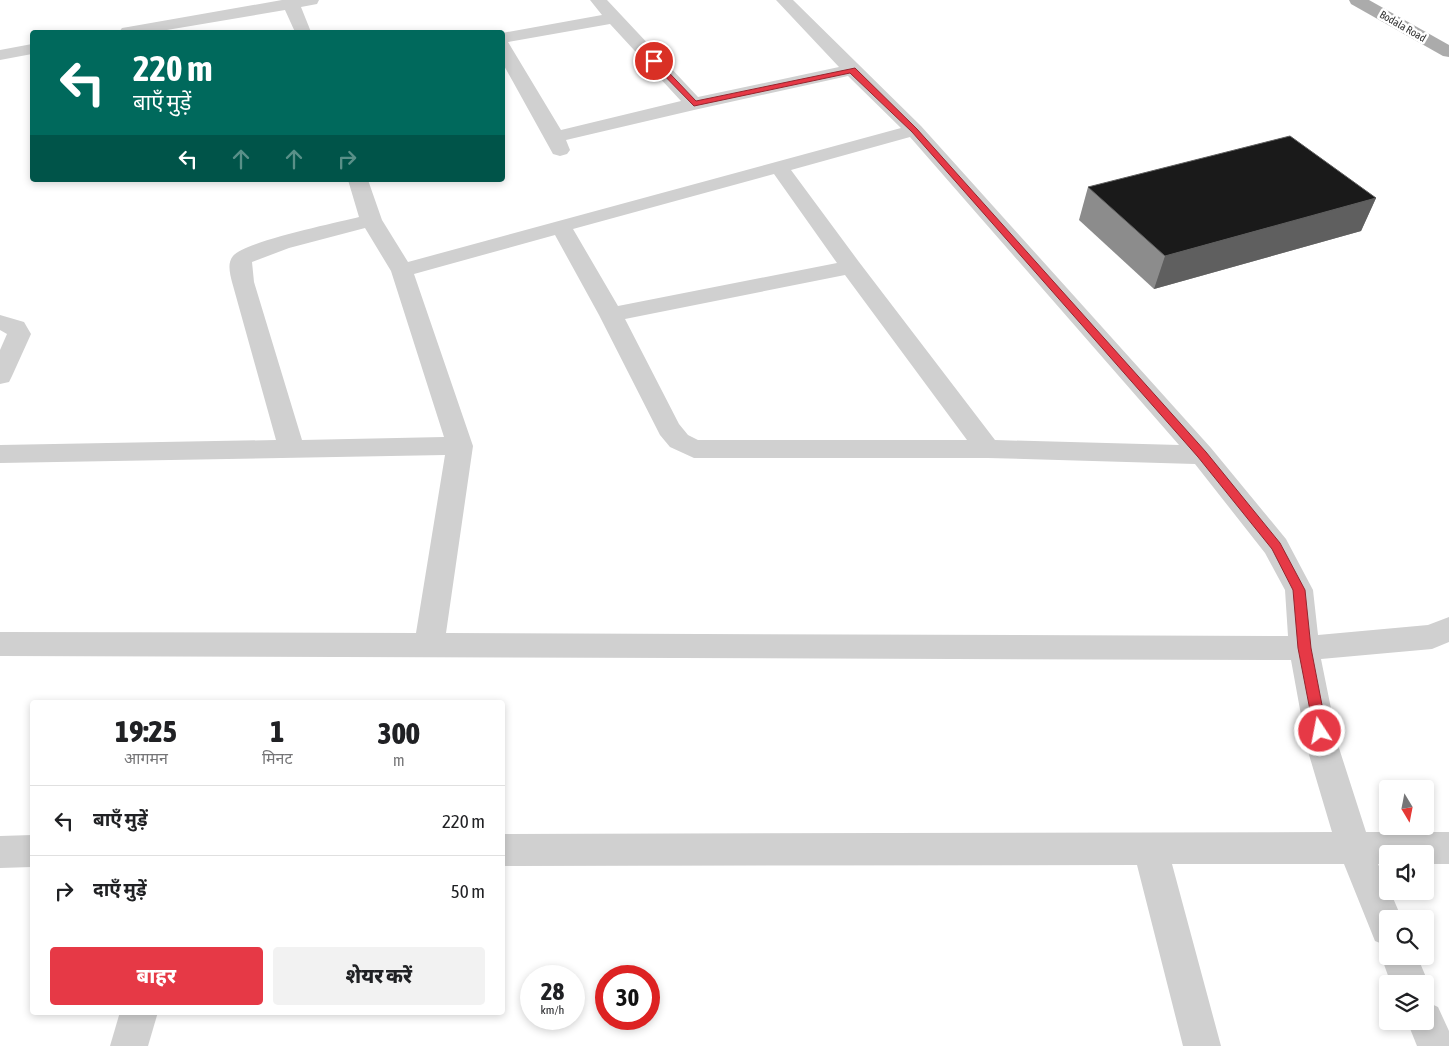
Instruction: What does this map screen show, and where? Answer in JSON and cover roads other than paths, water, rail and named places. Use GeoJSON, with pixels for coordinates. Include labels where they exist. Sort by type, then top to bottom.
{"type":"FeatureCollection","features":[{"type":"Feature","properties":{"kind":"main road","name":"Bodala Road"},"geometry":{"type":"LineString","coordinates":[[1356,0],[1449,52]]}},
{"type":"Feature","properties":{"kind":"street"},"geometry":{"type":"LineString","coordinates":[[140,30],[311,0]]}},
{"type":"Feature","properties":{"kind":"street"},"geometry":{"type":"LineString","coordinates":[[598,0],[694,104]]}},
{"type":"Feature","properties":{"kind":"street"},"geometry":{"type":"LineString","coordinates":[[784,0],[914,130],[1202,455],[1276,546],[1299,590],[1304,648],[1323,748],[1354,847],[1380,910]]}},
{"type":"Feature","properties":{"kind":"street"},"geometry":{"type":"LineString","coordinates":[[291,4],[302,30]]}},
{"type":"Feature","properties":{"kind":"street"},"geometry":{"type":"LineString","coordinates":[[505,37],[613,18]]}},
{"type":"Feature","properties":{"kind":"street"},"geometry":{"type":"LineString","coordinates":[[0,55],[30,49]]}},
{"type":"Feature","properties":{"kind":"street"},"geometry":{"type":"LineString","coordinates":[[505,51],[558,144],[694,104],[852,70]]}},
{"type":"Feature","properties":{"kind":"street"},"geometry":{"type":"LineString","coordinates":[[402,271],[914,130]]}},
{"type":"Feature","properties":{"kind":"street"},"geometry":{"type":"LineString","coordinates":[[780,167],[851,267],[988,449]]}},
{"type":"Feature","properties":{"kind":"street"},"geometry":{"type":"LineString","coordinates":[[359,182],[372,220],[402,271],[460,446],[429,644]]}},
{"type":"Feature","properties":{"kind":"street"},"geometry":{"type":"LineString","coordinates":[[292,449],[243,282],[242,259],[247,254],[272,246],[372,220]]}},
{"type":"Feature","properties":{"kind":"street"},"geometry":{"type":"LineString","coordinates":[[561,227],[611,315],[669,429],[679,441],[694,449],[988,449],[1202,455]]}},
{"type":"Feature","properties":{"kind":"street"},"geometry":{"type":"LineString","coordinates":[[611,315],[851,267]]}},
{"type":"Feature","properties":{"kind":"street"},"geometry":{"type":"LineString","coordinates":[[0,322],[16,327],[19,334],[0,376]]}},
{"type":"Feature","properties":{"kind":"street"},"geometry":{"type":"LineString","coordinates":[[0,454],[460,446]]}},
{"type":"Feature","properties":{"kind":"street"},"geometry":{"type":"LineString","coordinates":[[0,644],[1304,648],[1432,636],[1449,629]]}},
{"type":"Feature","properties":{"kind":"street"},"geometry":{"type":"LineString","coordinates":[[1150,848],[1202,1046]]}},
{"type":"Feature","properties":{"kind":"street"},"geometry":{"type":"LineString","coordinates":[[505,850],[1449,848]]}},
{"type":"Feature","properties":{"kind":"street"},"geometry":{"type":"LineString","coordinates":[[0,852],[30,852]]}},
{"type":"Feature","properties":{"kind":"street"},"geometry":{"type":"LineString","coordinates":[[129,1046],[137,1015]]}},
{"type":"Feature","properties":{"kind":"street"},"geometry":{"type":"LineString","coordinates":[[1429,1030],[1436,1046]]}}]}
